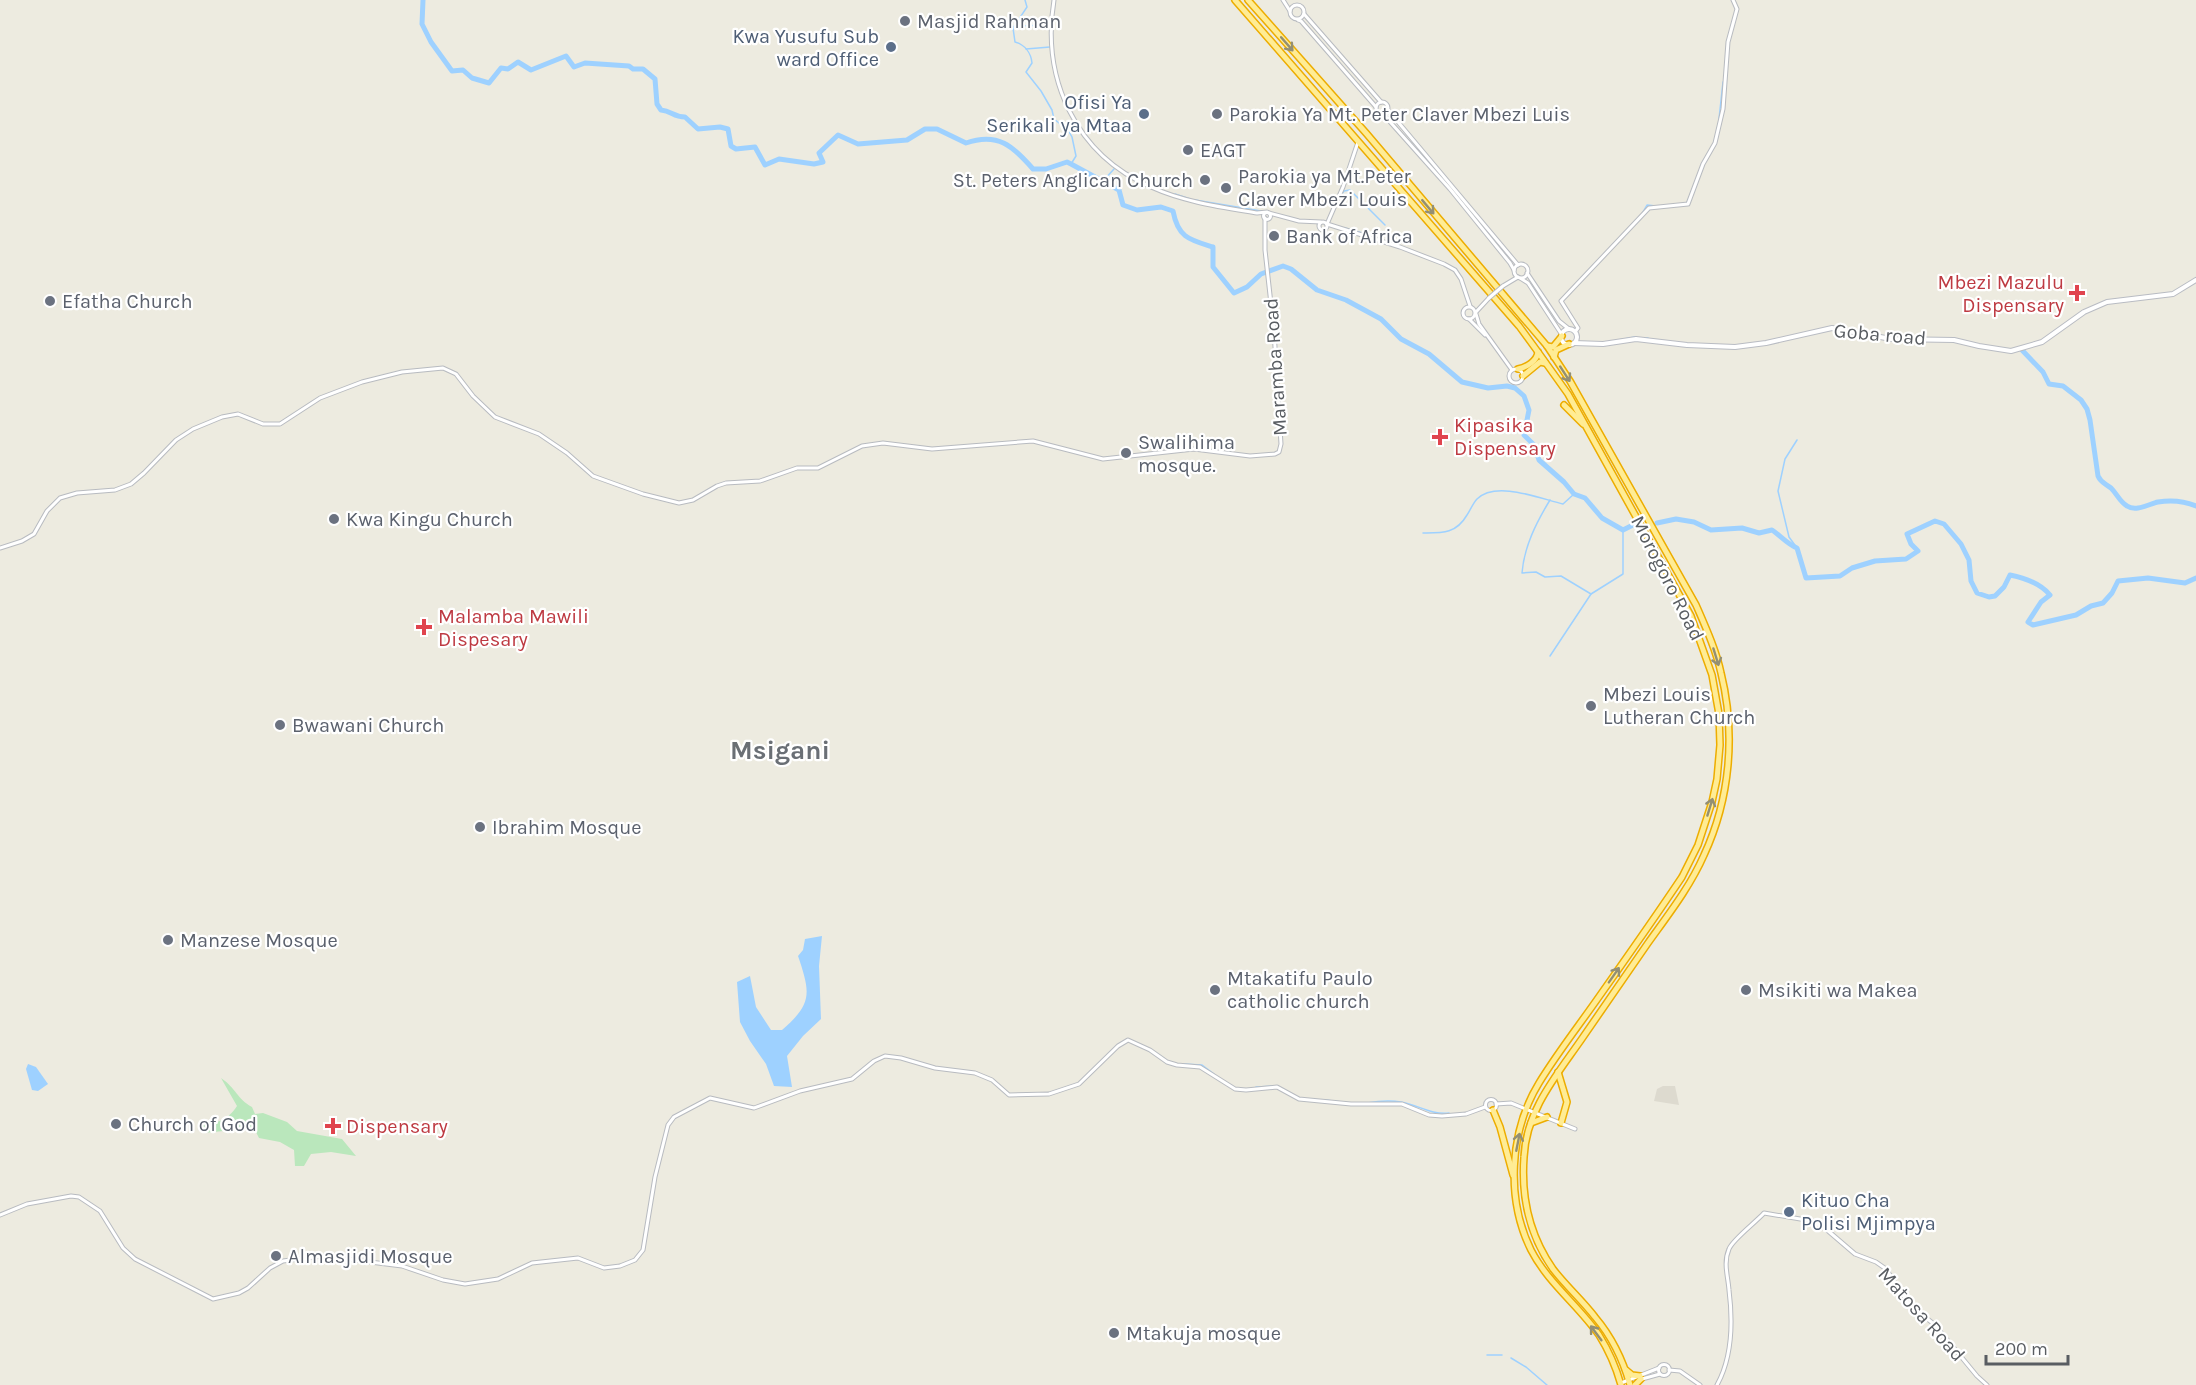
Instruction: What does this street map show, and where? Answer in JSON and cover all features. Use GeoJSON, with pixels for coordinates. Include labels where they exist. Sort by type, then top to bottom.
{"type":"FeatureCollection","features":[{"type":"Feature","properties":{"kind":"highway","name":"Morogoro Road"},"geometry":{"type":"LineString","coordinates":[[1235,0],[1519,326],[1547,364],[1568,394],[1672,581],[1703,646],[1713,675],[1719,714],[1718,768],[1712,802],[1702,834],[1682,878],[1538,1084],[1527,1109],[1516,1149],[1514,1182],[1517,1209],[1531,1249],[1552,1282],[1598,1334],[1617,1372],[1627,1384]]}},
{"type":"Feature","properties":{"kind":"highway","name":"Morogoro Road"},"geometry":{"type":"LineString","coordinates":[[1248,0],[1366,133],[1547,346],[1570,381],[1696,605],[1712,643],[1721,673],[1728,707],[1730,739],[1725,785],[1716,824],[1705,855],[1692,879],[1545,1092],[1531,1123],[1524,1156],[1524,1193],[1533,1230],[1541,1248],[1553,1269],[1609,1335],[1625,1369],[1627,1384]]}},
{"type":"Feature","properties":{"kind":"highway"},"geometry":{"type":"LineString","coordinates":[[1547,346],[1553,347],[1562,336]]}},
{"type":"Feature","properties":{"kind":"highway"},"geometry":{"type":"LineString","coordinates":[[1554,357],[1556,350],[1571,343]]}},
{"type":"Feature","properties":{"kind":"highway"},"geometry":{"type":"LineString","coordinates":[[1515,370],[1527,366],[1536,359],[1538,352]]}},
{"type":"Feature","properties":{"kind":"highway"},"geometry":{"type":"LineString","coordinates":[[1523,376],[1540,362],[1547,364]]}},
{"type":"Feature","properties":{"kind":"highway"},"geometry":{"type":"LineString","coordinates":[[1564,405],[1587,428]]}},
{"type":"Feature","properties":{"kind":"highway"},"geometry":{"type":"LineString","coordinates":[[1558,1072],[1567,1102],[1561,1123]]}},
{"type":"Feature","properties":{"kind":"highway"},"geometry":{"type":"LineString","coordinates":[[1493,1110],[1500,1127],[1514,1182]]}},
{"type":"Feature","properties":{"kind":"highway"},"geometry":{"type":"LineString","coordinates":[[1531,1123],[1547,1117]]}},
{"type":"Feature","properties":{"kind":"highway"},"geometry":{"type":"LineString","coordinates":[[1625,1369],[1640,1378]]}},
{"type":"Feature","properties":{"kind":"highway"},"geometry":{"type":"LineString","coordinates":[[1614,1385],[1617,1372]]}},
{"type":"Feature","properties":{"kind":"highway"},"geometry":{"type":"LineString","coordinates":[[1627,1384],[1640,1378]]}},
{"type":"Feature","properties":{"kind":"main road","name":"Goba road"},"geometry":{"type":"LineString","coordinates":[[1571,343],[1603,344],[1636,339],[1735,347],[1766,343],[1832,328],[1891,339],[1954,340],[2011,351],[2042,342],[2084,312],[2107,302],[2173,294],[2196,280]]}},
{"type":"Feature","properties":{"kind":"main road"},"geometry":{"type":"LineString","coordinates":[[1575,332],[1576,338],[1571,343],[1564,342],[1562,336],[1569,329],[1575,332],[1584,342]]}},
{"type":"Feature","properties":{"kind":"street"},"geometry":{"type":"LineString","coordinates":[[1054,0],[1051,38],[1053,66],[1057,80],[1071,114],[1096,150],[1120,170],[1154,189],[1196,201],[1307,223],[1322,229],[1336,228]]}},
{"type":"Feature","properties":{"kind":"street"},"geometry":{"type":"LineString","coordinates":[[1283,0],[1292,17],[1309,30],[1376,107],[1377,111],[1383,114],[1450,189],[1514,271],[1528,283],[1562,336]]}},
{"type":"Feature","properties":{"kind":"street"},"geometry":{"type":"LineString","coordinates":[[1290,0],[1302,8],[1304,14],[1382,102],[1387,104],[1388,110],[1518,264],[1524,265],[1559,321],[1569,329]]}},
{"type":"Feature","properties":{"kind":"street"},"geometry":{"type":"LineString","coordinates":[[1575,332],[1578,328],[1577,324],[1561,301],[1649,208],[1688,204],[1703,164],[1715,143],[1723,109],[1728,42],[1737,9],[1733,0]]}},
{"type":"Feature","properties":{"kind":"street"},"geometry":{"type":"LineString","coordinates":[[1290,11],[1296,5]]}},
{"type":"Feature","properties":{"kind":"street"},"geometry":{"type":"LineString","coordinates":[[1298,20],[1304,14]]}},
{"type":"Feature","properties":{"kind":"street"},"geometry":{"type":"LineString","coordinates":[[1376,107],[1382,102]]}},
{"type":"Feature","properties":{"kind":"street"},"geometry":{"type":"LineString","coordinates":[[1383,114],[1388,110]]}},
{"type":"Feature","properties":{"kind":"street"},"geometry":{"type":"LineString","coordinates":[[1322,229],[1327,224],[1343,187],[1358,140]]}},
{"type":"Feature","properties":{"kind":"street"},"geometry":{"type":"LineString","coordinates":[[1322,229],[1319,226],[1329,215]]}},
{"type":"Feature","properties":{"kind":"street","name":"Maramba Road"},"geometry":{"type":"LineString","coordinates":[[0,548],[22,541],[34,534],[47,511],[60,498],[77,493],[116,490],[131,484],[165,450],[193,429],[222,417],[238,414],[263,424],[280,424],[320,398],[362,382],[397,373],[443,368],[456,374],[473,396],[495,417],[531,430],[547,439],[593,476],[643,494],[679,503],[693,500],[726,483],[760,481],[797,468],[818,468],[854,449],[874,443],[932,450],[1034,441],[1108,459],[1140,453],[1204,450],[1250,456],[1275,454],[1280,449],[1274,331],[1265,250],[1267,216]]}},
{"type":"Feature","properties":{"kind":"street"},"geometry":{"type":"LineString","coordinates":[[1307,223],[1322,222],[1363,235],[1414,252],[1455,270],[1461,279],[1479,324],[1488,338]]}},
{"type":"Feature","properties":{"kind":"street"},"geometry":{"type":"LineString","coordinates":[[1469,319],[1509,280],[1518,264]]}},
{"type":"Feature","properties":{"kind":"street"},"geometry":{"type":"LineString","coordinates":[[1509,280],[1527,273]]}},
{"type":"Feature","properties":{"kind":"street"},"geometry":{"type":"LineString","coordinates":[[1481,305],[1463,311],[1464,316],[1523,376],[1520,382],[1512,382],[1509,375],[1515,370]]}},
{"type":"Feature","properties":{"kind":"street"},"geometry":{"type":"LineString","coordinates":[[0,1215],[27,1204],[71,1196],[80,1197],[100,1211],[123,1248],[135,1259],[213,1299],[239,1293],[270,1268],[283,1262],[322,1256],[402,1266],[459,1284],[492,1281],[532,1263],[578,1258],[604,1268],[620,1266],[635,1260],[643,1250],[665,1133],[674,1117],[710,1098],[754,1107],[761,1106],[800,1091],[852,1079],[874,1061],[885,1056],[935,1068],[979,1074],[992,1080],[1009,1095],[1049,1094],[1079,1084],[1115,1048],[1128,1040],[1150,1050],[1167,1062],[1200,1067],[1235,1089],[1277,1087],[1299,1099],[1351,1104],[1402,1104],[1429,1115],[1442,1116],[1466,1114],[1485,1107],[1488,1100],[1496,1104],[1511,1103],[1575,1129]]}},
{"type":"Feature","properties":{"kind":"street"},"geometry":{"type":"LineString","coordinates":[[1485,1107],[1493,1110],[1496,1104]]}},
{"type":"Feature","properties":{"kind":"street","name":"Matosa Road"},"geometry":{"type":"LineString","coordinates":[[1717,1385],[1727,1359],[1732,1331],[1726,1269],[1729,1249],[1734,1240],[1752,1227],[1764,1213],[1812,1221],[1827,1230],[1855,1254],[1874,1261],[1886,1269],[1909,1304],[1935,1325],[1987,1385]]}},
{"type":"Feature","properties":{"kind":"street"},"geometry":{"type":"LineString","coordinates":[[1640,1378],[1665,1364],[1669,1370]]}},
{"type":"Feature","properties":{"kind":"street"},"geometry":{"type":"LineString","coordinates":[[1659,1368],[1660,1374]]}},
{"type":"Feature","properties":{"kind":"street"},"geometry":{"type":"LineString","coordinates":[[1640,1378],[1666,1375],[1669,1370]]}},
{"type":"Feature","properties":{"kind":"street"},"geometry":{"type":"LineString","coordinates":[[1669,1370],[1680,1371],[1700,1385]]}},
{"type":"Feature","properties":{"kind":"shaded area"},"geometry":{"type":"Polygon","coordinates":[[[1663,1086],[1675,1086],[1679,1105],[1654,1101],[1657,1089],[1663,1086]]]}},
{"type":"Feature","properties":{"kind":"green space"},"geometry":{"type":"Polygon","coordinates":[[[221,1078],[252,1107],[255,1114],[263,1113],[287,1122],[297,1131],[342,1139],[356,1156],[331,1152],[311,1154],[304,1166],[295,1166],[294,1150],[280,1142],[259,1138],[254,1128],[203,1133],[201,1125],[222,1120],[230,1115],[237,1106],[221,1078]]]}},
{"type":"Feature","properties":{"kind":"water"},"geometry":{"type":"Polygon","coordinates":[[[822,936],[819,966],[821,1019],[787,1056],[792,1087],[774,1086],[766,1064],[740,1022],[737,982],[750,976],[756,1007],[771,1030],[782,1030],[804,1005],[807,989],[798,956],[803,950],[805,939],[822,936]]]}},
{"type":"Feature","properties":{"kind":"water"},"geometry":{"type":"Polygon","coordinates":[[[28,1064],[36,1067],[48,1084],[38,1091],[32,1090],[26,1069],[28,1064]]]}},
{"type":"Feature","properties":{"kind":"waterway"},"geometry":{"type":"LineString","coordinates":[[423,0],[422,24],[431,42],[452,71],[463,70],[472,78],[489,83],[501,68],[508,69],[518,62],[531,70],[566,56],[574,67],[585,63],[643,69],[655,79],[657,104],[661,110],[685,117],[698,129],[720,127],[728,129],[731,146],[736,149],[755,147],[765,165],[779,159],[814,164],[823,162],[819,153],[838,135],[858,144],[907,140],[925,129],[937,129],[966,143],[977,140],[996,140],[1019,154],[1033,169],[1046,169],[1067,162],[1119,190],[1123,205],[1137,210],[1161,207],[1173,211],[1178,227],[1186,236],[1213,247],[1213,267],[1234,293],[1247,287],[1261,274],[1283,266],[1291,269],[1317,290],[1346,300],[1381,319],[1401,339],[1429,354],[1462,382],[1488,388],[1507,386],[1515,388],[1524,396],[1529,410],[1524,435],[1534,445],[1539,460],[1574,494],[1585,498],[1602,518],[1623,530],[1633,525]]}},
{"type":"Feature","properties":{"kind":"waterway"},"geometry":{"type":"LineString","coordinates":[[1025,0],[1027,7],[1013,28],[1015,42],[1025,47],[1029,53],[1032,63],[1026,72],[1041,91],[1052,110],[1054,119],[1068,130],[1072,137],[1076,156],[1071,164]]}},
{"type":"Feature","properties":{"kind":"waterway"},"geometry":{"type":"LineString","coordinates":[[1015,26],[1050,25]]}},
{"type":"Feature","properties":{"kind":"waterway"},"geometry":{"type":"LineString","coordinates":[[1026,49],[1050,47]]}},
{"type":"Feature","properties":{"kind":"waterway"},"geometry":{"type":"LineString","coordinates":[[1719,119],[1723,82]]}},
{"type":"Feature","properties":{"kind":"waterway"},"geometry":{"type":"LineString","coordinates":[[1103,181],[1114,169]]}},
{"type":"Feature","properties":{"kind":"waterway"},"geometry":{"type":"LineString","coordinates":[[1687,203],[1694,185]]}},
{"type":"Feature","properties":{"kind":"waterway"},"geometry":{"type":"LineString","coordinates":[[1342,194],[1350,190],[1385,225]]}},
{"type":"Feature","properties":{"kind":"waterway"},"geometry":{"type":"LineString","coordinates":[[1175,194],[1190,199]]}},
{"type":"Feature","properties":{"kind":"waterway"},"geometry":{"type":"LineString","coordinates":[[1195,200],[1261,211]]}},
{"type":"Feature","properties":{"kind":"waterway"},"geometry":{"type":"LineString","coordinates":[[1643,212],[1647,205],[1656,206]]}},
{"type":"Feature","properties":{"kind":"waterway"},"geometry":{"type":"LineString","coordinates":[[1345,228],[1373,236]]}},
{"type":"Feature","properties":{"kind":"waterway"},"geometry":{"type":"LineString","coordinates":[[1608,342],[1635,337]]}},
{"type":"Feature","properties":{"kind":"waterway"},"geometry":{"type":"LineString","coordinates":[[1640,338],[1648,338]]}},
{"type":"Feature","properties":{"kind":"waterway"},"geometry":{"type":"LineString","coordinates":[[2021,349],[2043,372],[2049,384],[2063,386],[2081,400],[2087,409],[2098,476],[2120,500],[2131,508],[2173,501],[2196,506]]}},
{"type":"Feature","properties":{"kind":"waterway"},"geometry":{"type":"LineString","coordinates":[[1797,440],[1785,459],[1778,491],[1789,537],[1797,548]]}},
{"type":"Feature","properties":{"kind":"waterway"},"geometry":{"type":"LineString","coordinates":[[1423,533],[1453,529],[1463,521],[1477,499],[1495,491],[1531,495],[1563,504],[1574,494]]}},
{"type":"Feature","properties":{"kind":"waterway"},"geometry":{"type":"LineString","coordinates":[[1550,500],[1532,535],[1525,554],[1522,573],[1536,572],[1545,577],[1561,576],[1591,594]]}},
{"type":"Feature","properties":{"kind":"waterway"},"geometry":{"type":"LineString","coordinates":[[1657,523],[1676,519],[1694,522],[1711,530],[1742,528],[1759,533],[1772,530],[1797,548],[1806,578],[1840,576],[1852,568],[1875,561],[1906,559],[1918,551],[1911,544],[1907,534],[1935,521],[1944,524],[1961,544],[1969,560],[1971,581],[1977,593],[1989,597],[1995,596],[2004,587],[2010,575],[2032,582],[2042,587],[2050,595],[2041,602],[2028,622],[2033,625],[2076,615],[2091,606],[2103,603],[2112,593],[2118,581],[2148,578],[2185,583],[2196,578]]}},
{"type":"Feature","properties":{"kind":"waterway"},"geometry":{"type":"LineString","coordinates":[[1550,656],[1591,594],[1623,574],[1623,530]]}},
{"type":"Feature","properties":{"kind":"waterway"},"geometry":{"type":"LineString","coordinates":[[1183,1064],[1202,1065],[1214,1074]]}},
{"type":"Feature","properties":{"kind":"waterway"},"geometry":{"type":"LineString","coordinates":[[1256,1087],[1278,1086]]}},
{"type":"Feature","properties":{"kind":"waterway"},"geometry":{"type":"LineString","coordinates":[[1325,1100],[1341,1102]]}},
{"type":"Feature","properties":{"kind":"waterway"},"geometry":{"type":"LineString","coordinates":[[1367,1103],[1397,1101],[1436,1113],[1449,1113]]}},
{"type":"Feature","properties":{"kind":"waterway"},"geometry":{"type":"LineString","coordinates":[[1487,1355],[1502,1355]]}},
{"type":"Feature","properties":{"kind":"waterway"},"geometry":{"type":"LineString","coordinates":[[1511,1358],[1526,1367],[1547,1385]]}},
{"type":"Feature","properties":{"kind":"place","name":"Masjid Rahman"},"geometry":{"type":"Point","coordinates":[905,21]}},
{"type":"Feature","properties":{"kind":"place","name":"Kwa Yusufu Sub ward Office"},"geometry":{"type":"Point","coordinates":[891,47]}},
{"type":"Feature","properties":{"kind":"place","name":"Ofisi Ya Serikali ya Mtaa"},"geometry":{"type":"Point","coordinates":[1144,114]}},
{"type":"Feature","properties":{"kind":"place","name":"Parokia Ya Mt. Peter Claver Mbezi Luis"},"geometry":{"type":"Point","coordinates":[1217,114]}},
{"type":"Feature","properties":{"kind":"place","name":"EAGT"},"geometry":{"type":"Point","coordinates":[1188,150]}},
{"type":"Feature","properties":{"kind":"place","name":"St. Peters Anglican Church"},"geometry":{"type":"Point","coordinates":[1205,180]}},
{"type":"Feature","properties":{"kind":"place","name":"Parokia ya Mt.Peter Claver Mbezi Louis"},"geometry":{"type":"Point","coordinates":[1226,188]}},
{"type":"Feature","properties":{"kind":"place","name":"Bank of Africa"},"geometry":{"type":"Point","coordinates":[1274,236]}},
{"type":"Feature","properties":{"kind":"place","name":"Mbezi Mazulu Dispensary"},"geometry":{"type":"Point","coordinates":[2077,293]}},
{"type":"Feature","properties":{"kind":"place","name":"Efatha Church"},"geometry":{"type":"Point","coordinates":[50,301]}},
{"type":"Feature","properties":{"kind":"place","name":"Kipasika Dispensary"},"geometry":{"type":"Point","coordinates":[1440,437]}},
{"type":"Feature","properties":{"kind":"place","name":"Swalihima mosque."},"geometry":{"type":"Point","coordinates":[1126,453]}},
{"type":"Feature","properties":{"kind":"place","name":"Kwa Kingu Church"},"geometry":{"type":"Point","coordinates":[334,519]}},
{"type":"Feature","properties":{"kind":"place","name":"Malamba Mawili Dispesary"},"geometry":{"type":"Point","coordinates":[424,627]}},
{"type":"Feature","properties":{"kind":"place","name":"Mbezi Louis Lutheran Church"},"geometry":{"type":"Point","coordinates":[1591,706]}},
{"type":"Feature","properties":{"kind":"place","name":"Bwawani Church"},"geometry":{"type":"Point","coordinates":[280,725]}},
{"type":"Feature","properties":{"kind":"place","name":"Ibrahim Mosque"},"geometry":{"type":"Point","coordinates":[480,827]}},
{"type":"Feature","properties":{"kind":"place","name":"Manzese Mosque"},"geometry":{"type":"Point","coordinates":[168,940]}},
{"type":"Feature","properties":{"kind":"place","name":"Mtakatifu Paulo catholic church"},"geometry":{"type":"Point","coordinates":[1215,990]}},
{"type":"Feature","properties":{"kind":"place","name":"Msikiti wa Makea"},"geometry":{"type":"Point","coordinates":[1746,990]}},
{"type":"Feature","properties":{"kind":"place","name":"Church of God"},"geometry":{"type":"Point","coordinates":[116,1124]}},
{"type":"Feature","properties":{"kind":"place","name":"Dispensary"},"geometry":{"type":"Point","coordinates":[333,1126]}},
{"type":"Feature","properties":{"kind":"place","name":"Kituo Cha Polisi Mjimpya"},"geometry":{"type":"Point","coordinates":[1789,1212]}},
{"type":"Feature","properties":{"kind":"place","name":"Almasjidi Mosque"},"geometry":{"type":"Point","coordinates":[276,1256]}},
{"type":"Feature","properties":{"kind":"place","name":"Mtakuja mosque"},"geometry":{"type":"Point","coordinates":[1114,1333]}},
{"type":"Feature","properties":{"kind":"district","name":"Msigani"},"geometry":{"type":"Point","coordinates":[780,750]}}]}
